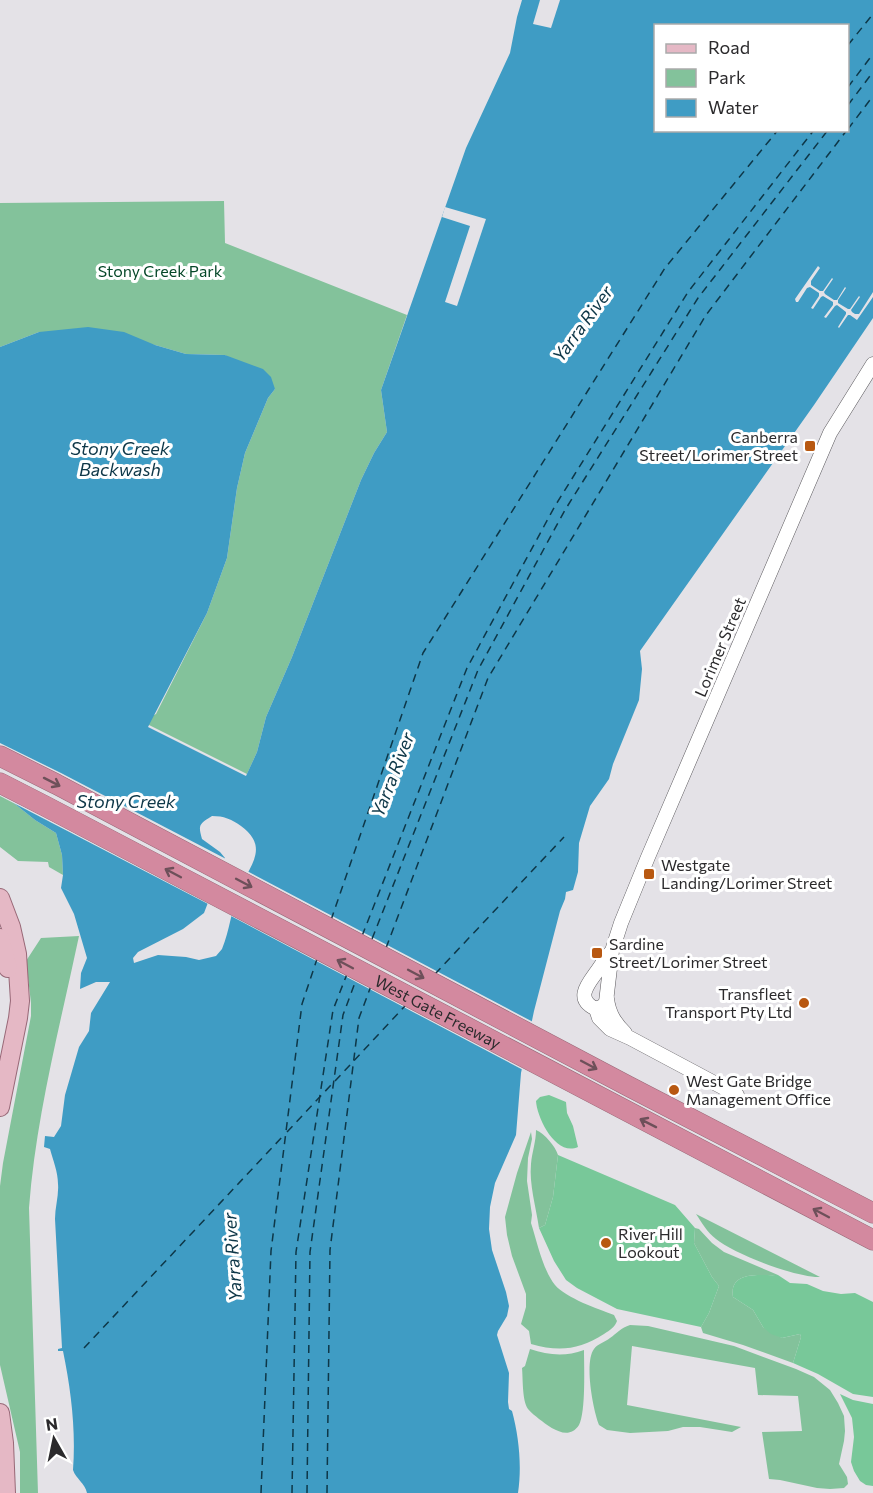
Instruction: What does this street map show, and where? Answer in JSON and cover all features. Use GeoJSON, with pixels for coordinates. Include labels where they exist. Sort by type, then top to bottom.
{"type":"FeatureCollection","features":[{"type":"Feature","properties":{"kind":"highway","name":"West Gate Freeway"},"geometry":{"type":"LineString","coordinates":[[0,756],[873,1213]]}},
{"type":"Feature","properties":{"kind":"highway","name":"West Gate Freeway"},"geometry":{"type":"LineString","coordinates":[[0,783],[873,1240]]}},
{"type":"Feature","properties":{"kind":"main road"},"geometry":{"type":"LineString","coordinates":[[0,898],[11,927],[19,968],[19,1010],[0,1107]]}},
{"type":"Feature","properties":{"kind":"main road"},"geometry":{"type":"LineString","coordinates":[[0,938],[10,983],[12,1041]]}},
{"type":"Feature","properties":{"kind":"main road"},"geometry":{"type":"LineString","coordinates":[[0,1413],[6,1493]]}},
{"type":"Feature","properties":{"kind":"street","name":"Lorimer Street"},"geometry":{"type":"LineString","coordinates":[[607,999],[612,951],[648,857],[830,433],[873,364]]}},
{"type":"Feature","properties":{"kind":"street","name":"Lorimer Street"},"geometry":{"type":"LineString","coordinates":[[596,1009],[587,1003],[585,990],[612,951]]}},
{"type":"Feature","properties":{"kind":"street"},"geometry":{"type":"LineString","coordinates":[[607,999],[603,1006],[596,1009],[599,1018],[607,1027],[737,1095]]}},
{"type":"Feature","properties":{"kind":"street"},"geometry":{"type":"LineString","coordinates":[[607,999],[613,1019],[630,1038]]}},
{"type":"Feature","properties":{"kind":"green space","name":"Stony Creek Park"},"geometry":{"type":"Polygon","coordinates":[[[224,201],[225,243],[407,315],[381,390],[387,432],[361,480],[292,657],[266,717],[257,752],[247,774],[147,724],[156,714],[207,613],[227,558],[237,488],[245,453],[268,398],[275,389],[225,355],[186,354],[155,345],[39,332],[0,347],[0,203],[224,201]]]}},
{"type":"Feature","properties":{"kind":"green space"},"geometry":{"type":"Polygon","coordinates":[[[0,792],[35,820],[56,833],[62,855],[63,875],[49,867],[48,862],[18,861],[0,847],[0,792]]]}},
{"type":"Feature","properties":{"kind":"green space"},"geometry":{"type":"Polygon","coordinates":[[[79,936],[50,1071],[32,1174],[29,1208],[38,1493],[20,1493],[20,1452],[0,1365],[0,1186],[31,1016],[26,961],[41,938],[79,936]]]}},
{"type":"Feature","properties":{"kind":"green space"},"geometry":{"type":"Polygon","coordinates":[[[549,1095],[566,1102],[567,1113],[578,1147],[570,1149],[562,1146],[555,1141],[544,1126],[536,1101],[540,1097],[549,1095]]]}},
{"type":"Feature","properties":{"kind":"green space"},"geometry":{"type":"Polygon","coordinates":[[[536,1130],[543,1134],[558,1155],[553,1197],[545,1225],[539,1228],[531,1172],[536,1130]]]}},
{"type":"Feature","properties":{"kind":"green space"},"geometry":{"type":"Polygon","coordinates":[[[531,1132],[527,1181],[531,1223],[547,1272],[560,1290],[583,1303],[614,1315],[617,1321],[604,1334],[569,1348],[560,1349],[531,1344],[529,1331],[521,1324],[526,1307],[526,1294],[512,1256],[505,1217],[531,1132]]]}},
{"type":"Feature","properties":{"kind":"green space"},"geometry":{"type":"Polygon","coordinates":[[[558,1155],[675,1205],[695,1228],[694,1243],[719,1286],[701,1327],[617,1309],[566,1280],[554,1261],[539,1228],[545,1225],[553,1197],[558,1155]]]}},
{"type":"Feature","properties":{"kind":"green space"},"geometry":{"type":"Polygon","coordinates":[[[696,1214],[820,1277],[797,1274],[766,1264],[725,1245],[713,1236],[696,1214]]]}},
{"type":"Feature","properties":{"kind":"green space"},"geometry":{"type":"Polygon","coordinates":[[[695,1228],[724,1252],[778,1275],[755,1275],[741,1278],[733,1288],[733,1297],[753,1310],[763,1327],[782,1338],[800,1334],[793,1363],[703,1333],[701,1327],[719,1286],[694,1243],[695,1228]]]}},
{"type":"Feature","properties":{"kind":"green space"},"geometry":{"type":"Polygon","coordinates":[[[755,1275],[778,1275],[790,1283],[807,1284],[823,1291],[841,1294],[855,1293],[873,1302],[873,1397],[853,1394],[793,1363],[800,1334],[782,1338],[771,1334],[763,1327],[753,1310],[733,1297],[733,1288],[741,1278],[755,1275]]]}},
{"type":"Feature","properties":{"kind":"green space"},"geometry":{"type":"Polygon","coordinates":[[[630,1325],[648,1326],[734,1346],[814,1377],[830,1390],[844,1416],[844,1441],[839,1464],[847,1477],[848,1484],[844,1488],[830,1489],[769,1479],[762,1432],[802,1431],[798,1396],[758,1395],[755,1368],[632,1346],[627,1405],[741,1427],[732,1432],[683,1427],[668,1431],[630,1433],[607,1430],[599,1425],[590,1386],[591,1355],[597,1346],[630,1325]]]}},
{"type":"Feature","properties":{"kind":"green space"},"geometry":{"type":"Polygon","coordinates":[[[530,1349],[557,1354],[570,1354],[584,1350],[583,1410],[579,1425],[575,1430],[564,1433],[554,1429],[528,1409],[524,1395],[522,1368],[525,1366],[530,1349]]]}},
{"type":"Feature","properties":{"kind":"green space"},"geometry":{"type":"Polygon","coordinates":[[[840,1394],[853,1400],[873,1404],[873,1486],[860,1481],[854,1471],[851,1462],[854,1437],[852,1418],[840,1394]]]}},
{"type":"Feature","properties":{"kind":"water"},"geometry":{"type":"Polygon","coordinates":[[[522,0],[873,0],[873,318],[640,651],[642,669],[639,700],[609,779],[590,806],[579,843],[578,872],[573,890],[566,892],[534,1011],[521,1073],[516,1135],[495,1183],[490,1207],[489,1229],[492,1250],[509,1306],[507,1316],[497,1335],[509,1373],[508,1402],[509,1409],[512,1411],[519,1452],[518,1493],[87,1493],[73,1470],[74,1440],[70,1395],[63,1351],[58,1351],[62,1348],[55,1219],[58,1180],[50,1149],[44,1147],[45,1136],[54,1137],[61,1126],[65,1095],[79,1047],[89,1031],[91,1013],[110,982],[96,982],[80,989],[81,973],[87,958],[74,914],[61,888],[62,855],[56,833],[35,820],[0,792],[0,347],[39,332],[88,327],[124,332],[155,345],[186,354],[225,355],[263,369],[271,377],[275,389],[268,398],[245,453],[237,488],[227,558],[207,613],[148,727],[246,776],[257,752],[266,717],[292,657],[361,480],[387,432],[381,390],[466,148],[510,53],[522,0]],[[212,816],[204,821],[200,831],[202,839],[225,858],[204,913],[183,929],[138,952],[133,958],[134,963],[158,955],[199,960],[216,956],[222,949],[236,898],[255,858],[256,850],[255,842],[250,834],[234,821],[212,816]]]}},
{"type":"Feature","properties":{"kind":"pier"},"geometry":{"type":"Polygon","coordinates":[[[540,0],[560,0],[551,28],[533,24],[540,0]]]}},
{"type":"Feature","properties":{"kind":"pier"},"geometry":{"type":"Polygon","coordinates":[[[445,207],[486,219],[457,306],[445,302],[470,226],[442,217],[445,207]]]}},
{"type":"Feature","properties":{"kind":"pier"},"geometry":{"type":"Polygon","coordinates":[[[818,266],[820,268],[811,281],[811,285],[823,291],[832,278],[825,294],[837,300],[845,287],[838,303],[848,309],[859,296],[851,310],[855,314],[859,314],[873,292],[873,297],[857,320],[848,315],[839,328],[846,312],[837,305],[826,318],[824,317],[833,302],[823,296],[813,309],[811,308],[819,293],[810,287],[796,302],[795,299],[818,266]]]}},
{"type":"Feature","properties":{"kind":"pier"},"geometry":{"type":"Polygon","coordinates":[[[0,743],[228,860],[210,905],[0,796],[0,743]]]}},
{"type":"Feature","properties":{"kind":"pier"},"geometry":{"type":"Polygon","coordinates":[[[247,871],[535,1023],[525,1071],[229,915],[236,890],[247,871]]]}},
{"type":"Feature","properties":{"kind":"ferry route"},"geometry":{"type":"LineString","coordinates":[[849,44],[873,14]]}},
{"type":"Feature","properties":{"kind":"ferry route"},"geometry":{"type":"LineString","coordinates":[[849,86],[873,54]]}},
{"type":"Feature","properties":{"kind":"ferry route"},"geometry":{"type":"LineString","coordinates":[[849,104],[873,72]]}},
{"type":"Feature","properties":{"kind":"ferry route"},"geometry":{"type":"LineString","coordinates":[[849,128],[873,96]]}},
{"type":"Feature","properties":{"kind":"ferry route"},"geometry":{"type":"LineString","coordinates":[[331,920],[423,653],[665,268],[776,132]]}},
{"type":"Feature","properties":{"kind":"ferry route"},"geometry":{"type":"LineString","coordinates":[[362,936],[467,668],[555,506],[688,292],[812,132]]}},
{"type":"Feature","properties":{"kind":"ferry route"},"geometry":{"type":"LineString","coordinates":[[372,939],[478,670],[565,510],[698,298],[826,132]]}},
{"type":"Feature","properties":{"kind":"ferry route"},"geometry":{"type":"LineString","coordinates":[[386,948],[488,678],[706,315],[845,132]]}},
{"type":"Feature","properties":{"kind":"ferry route"},"geometry":{"type":"LineString","coordinates":[[435,974],[564,837]]}},
{"type":"Feature","properties":{"kind":"ferry route"},"geometry":{"type":"LineString","coordinates":[[261,1493],[271,1251],[302,1004],[317,959]]}},
{"type":"Feature","properties":{"kind":"ferry route"},"geometry":{"type":"LineString","coordinates":[[292,1493],[296,1252],[333,1010],[347,974]]}},
{"type":"Feature","properties":{"kind":"ferry route"},"geometry":{"type":"LineString","coordinates":[[307,1493],[310,1252],[343,1015],[356,980]]}},
{"type":"Feature","properties":{"kind":"ferry route"},"geometry":{"type":"LineString","coordinates":[[327,1493],[330,1250],[359,1018],[371,986]]}},
{"type":"Feature","properties":{"kind":"ferry route"},"geometry":{"type":"LineString","coordinates":[[335,1081],[405,1006]]}},
{"type":"Feature","properties":{"kind":"ferry route"},"geometry":{"type":"LineString","coordinates":[[287,1132],[331,1085]]}},
{"type":"Feature","properties":{"kind":"ferry route"},"geometry":{"type":"LineString","coordinates":[[84,1348],[284,1135]]}},
{"type":"Feature","properties":{"kind":"place","name":"Canberra Street/Lorimer Street"},"geometry":{"type":"Point","coordinates":[810,446]}},
{"type":"Feature","properties":{"kind":"place","name":"Westgate Landing/Lorimer Street"},"geometry":{"type":"Point","coordinates":[649,874]}},
{"type":"Feature","properties":{"kind":"place","name":"Sardine Street/Lorimer Street"},"geometry":{"type":"Point","coordinates":[597,953]}},
{"type":"Feature","properties":{"kind":"place","name":"Transfleet Transport Pty Ltd"},"geometry":{"type":"Point","coordinates":[804,1003]}},
{"type":"Feature","properties":{"kind":"place","name":"West Gate Bridge Management Office"},"geometry":{"type":"Point","coordinates":[674,1090]}},
{"type":"Feature","properties":{"kind":"place","name":"River Hill Lookout"},"geometry":{"type":"Point","coordinates":[606,1243]}},
{"type":"Feature","properties":{"kind":"water label","name":"Yarra River"},"geometry":{"type":"Point","coordinates":[583,324]}},
{"type":"Feature","properties":{"kind":"water label","name":"Stony Creek Backwash"},"geometry":{"type":"Point","coordinates":[120,459]}},
{"type":"Feature","properties":{"kind":"water label","name":"Yarra River"},"geometry":{"type":"Point","coordinates":[393,775]}},
{"type":"Feature","properties":{"kind":"water label","name":"Stony Creek"},"geometry":{"type":"Point","coordinates":[126,802]}},
{"type":"Feature","properties":{"kind":"water label","name":"Yarra River"},"geometry":{"type":"Point","coordinates":[233,1257]}}]}
